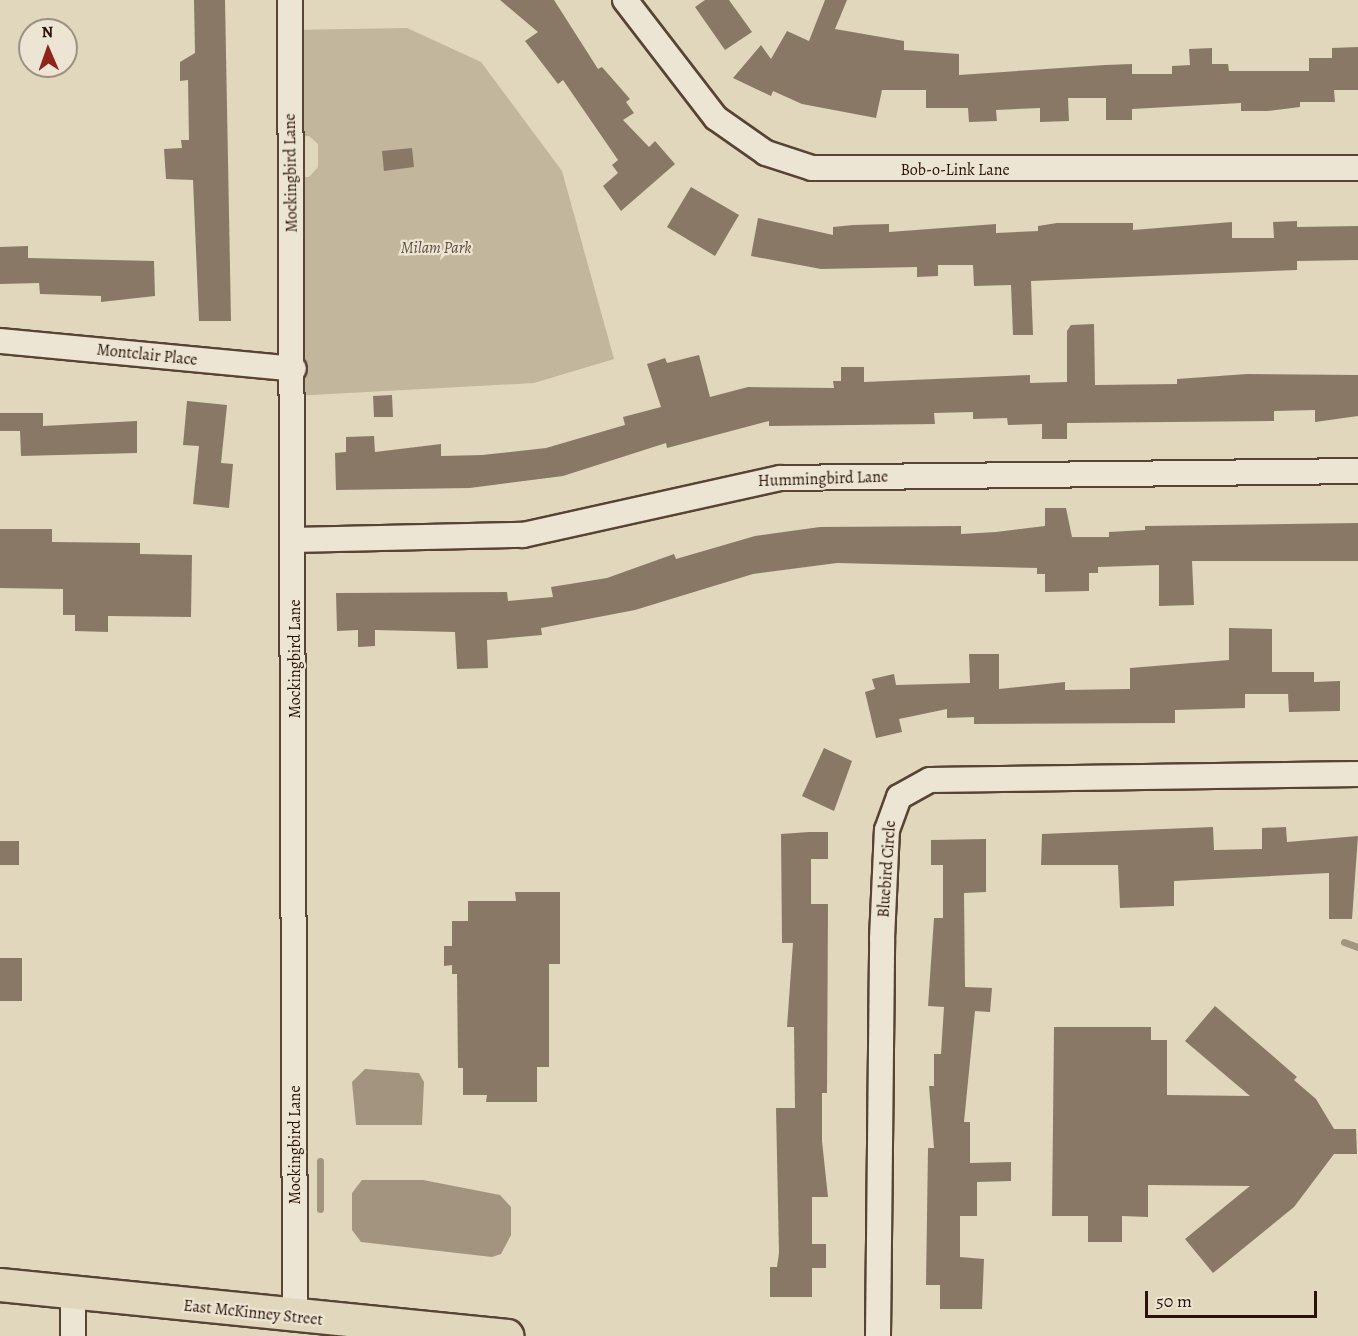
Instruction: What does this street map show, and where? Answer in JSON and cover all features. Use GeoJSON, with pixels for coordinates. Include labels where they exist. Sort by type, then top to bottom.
{"type":"FeatureCollection","features":[{"type":"Feature","properties":{"kind":"main road","name":"East McKinney Street"},"geometry":{"type":"LineString","coordinates":[[0,1285],[295,1318],[507,1336]]}},
{"type":"Feature","properties":{"kind":"street","name":"Mockingbird Lane"},"geometry":{"type":"LineString","coordinates":[[290,0],[294,369],[295,1318]]}},
{"type":"Feature","properties":{"kind":"street","name":"Bob-o-Link Lane"},"geometry":{"type":"LineString","coordinates":[[625,0],[716,118],[766,153],[812,168],[1358,168]]}},
{"type":"Feature","properties":{"kind":"street","name":"Montclair Place"},"geometry":{"type":"LineString","coordinates":[[0,340],[294,369]]}},
{"type":"Feature","properties":{"kind":"street","name":"Hummingbird Lane"},"geometry":{"type":"LineString","coordinates":[[294,540],[523,535],[780,478],[1358,471]]}},
{"type":"Feature","properties":{"kind":"street","name":"Bluebird Circle"},"geometry":{"type":"LineString","coordinates":[[878,1336],[882,939],[887,830],[899,798],[930,780],[1358,774]]}},
{"type":"Feature","properties":{"kind":"street"},"geometry":{"type":"LineString","coordinates":[[73,1294],[74,1336]]}},
{"type":"Feature","properties":{"kind":"green space","name":"Milam Park"},"geometry":{"type":"Polygon","coordinates":[[[407,28],[481,62],[562,171],[614,359],[534,383],[293,396],[291,177],[309,177],[318,167],[318,144],[309,136],[291,137],[290,30],[407,28]]]}},
{"type":"Feature","properties":{"kind":"shaded area"},"geometry":{"type":"Polygon","coordinates":[[[365,1069],[419,1073],[424,1082],[422,1125],[356,1125],[352,1082],[365,1069]]]}},
{"type":"Feature","properties":{"kind":"shaded area"},"geometry":{"type":"Polygon","coordinates":[[[362,1180],[423,1180],[500,1195],[511,1207],[511,1235],[501,1254],[492,1257],[361,1242],[352,1230],[352,1193],[362,1180]]]}},
{"type":"Feature","properties":{"kind":"building"},"geometry":{"type":"Polygon","coordinates":[[[194,0],[225,0],[231,321],[199,321],[193,180],[166,179],[164,149],[182,148],[181,140],[189,140],[188,80],[180,81],[180,62],[195,53],[194,0]]]}},
{"type":"Feature","properties":{"kind":"building"},"geometry":{"type":"Polygon","coordinates":[[[500,0],[554,0],[598,69],[602,67],[630,99],[626,102],[634,113],[623,120],[649,147],[655,141],[675,164],[621,211],[603,186],[618,173],[612,165],[618,160],[563,80],[558,84],[525,41],[538,32],[500,0]]]}},
{"type":"Feature","properties":{"kind":"building"},"geometry":{"type":"Polygon","coordinates":[[[705,0],[729,0],[752,32],[725,50],[695,7],[705,0]]]}},
{"type":"Feature","properties":{"kind":"building"},"geometry":{"type":"Polygon","coordinates":[[[825,0],[847,0],[835,29],[904,41],[904,50],[959,54],[959,75],[1132,64],[1132,74],[1172,74],[1172,66],[1190,65],[1189,49],[1212,48],[1212,64],[1228,64],[1229,71],[1309,71],[1309,58],[1332,58],[1332,48],[1358,47],[1358,90],[1334,90],[1335,102],[1300,102],[1300,107],[1267,111],[1241,111],[1241,103],[1132,109],[1132,120],[1106,120],[1106,98],[1068,98],[1069,121],[1040,122],[1040,108],[996,110],[997,121],[969,122],[968,108],[926,108],[926,90],[882,90],[876,118],[802,104],[773,91],[771,96],[733,78],[761,45],[771,59],[787,31],[809,41],[825,0]]]}},
{"type":"Feature","properties":{"kind":"building"},"geometry":{"type":"Polygon","coordinates":[[[412,148],[414,167],[384,171],[382,151],[412,148]]]}},
{"type":"Feature","properties":{"kind":"building"},"geometry":{"type":"Polygon","coordinates":[[[691,187],[739,215],[715,256],[667,227],[691,187]]]}},
{"type":"Feature","properties":{"kind":"building"},"geometry":{"type":"Polygon","coordinates":[[[758,218],[833,235],[833,227],[853,225],[889,224],[889,232],[996,224],[996,233],[1038,231],[1038,226],[1057,223],[1133,223],[1133,230],[1232,222],[1232,238],[1274,238],[1273,222],[1297,221],[1297,227],[1358,226],[1358,260],[1297,261],[1297,270],[1031,281],[1033,335],[1013,335],[1011,285],[974,286],[973,265],[938,265],[938,276],[917,277],[917,267],[821,269],[751,256],[758,218]]]}},
{"type":"Feature","properties":{"kind":"building"},"geometry":{"type":"Polygon","coordinates":[[[28,246],[28,258],[154,261],[155,296],[101,302],[101,296],[40,294],[39,283],[0,284],[0,247],[28,246]]]}},
{"type":"Feature","properties":{"kind":"building"},"geometry":{"type":"Polygon","coordinates":[[[1094,324],[1095,385],[1177,384],[1177,379],[1247,374],[1358,375],[1358,416],[1315,422],[1315,410],[1274,411],[1274,421],[1067,423],[1067,439],[1042,439],[1042,424],[1008,425],[1007,418],[973,419],[973,412],[934,413],[935,424],[769,426],[769,421],[667,448],[666,443],[563,476],[470,488],[336,490],[335,453],[346,452],[346,437],[374,436],[375,452],[441,444],[441,456],[482,455],[546,448],[625,425],[623,417],[661,407],[647,364],[665,358],[667,363],[699,355],[710,397],[748,387],[834,388],[833,381],[841,381],[841,367],[864,367],[864,382],[1030,375],[1030,383],[1067,382],[1067,331],[1071,325],[1094,324]]]}},
{"type":"Feature","properties":{"kind":"building"},"geometry":{"type":"Polygon","coordinates":[[[392,395],[393,417],[374,417],[373,396],[392,395]]]}},
{"type":"Feature","properties":{"kind":"building"},"geometry":{"type":"Polygon","coordinates":[[[187,401],[227,405],[221,463],[233,464],[229,508],[193,504],[199,446],[183,445],[187,401]]]}},
{"type":"Feature","properties":{"kind":"building"},"geometry":{"type":"Polygon","coordinates":[[[0,413],[43,413],[43,426],[137,421],[137,453],[21,456],[20,431],[0,431],[0,413]]]}},
{"type":"Feature","properties":{"kind":"building"},"geometry":{"type":"Polygon","coordinates":[[[1045,508],[1066,508],[1072,537],[1109,537],[1109,532],[1145,530],[1145,526],[1358,523],[1358,561],[1192,561],[1194,605],[1159,606],[1159,565],[1098,567],[1098,573],[1089,573],[1089,591],[1045,592],[1045,574],[1037,574],[1037,568],[837,563],[753,574],[635,610],[541,628],[542,635],[487,640],[488,668],[457,669],[455,632],[375,630],[375,646],[358,647],[358,630],[337,631],[336,593],[507,592],[508,601],[553,597],[551,587],[607,578],[674,554],[676,559],[755,536],[820,527],[961,526],[961,534],[996,532],[1045,526],[1045,508]]]}},
{"type":"Feature","properties":{"kind":"building"},"geometry":{"type":"Polygon","coordinates":[[[0,529],[52,529],[52,542],[140,543],[140,554],[192,555],[191,617],[108,616],[108,632],[75,631],[75,615],[63,615],[63,589],[0,588],[0,529]]]}},
{"type":"Feature","properties":{"kind":"building"},"geometry":{"type":"Polygon","coordinates":[[[1229,628],[1272,629],[1272,672],[1314,672],[1314,682],[1340,681],[1340,711],[1289,712],[1288,694],[1245,694],[1245,708],[1175,710],[1175,723],[974,724],[974,717],[947,718],[947,709],[899,719],[902,732],[876,738],[865,692],[875,689],[872,679],[894,674],[896,685],[970,683],[969,654],[999,654],[999,689],[1065,682],[1065,690],[1130,689],[1130,668],[1229,660],[1229,628]]]}},
{"type":"Feature","properties":{"kind":"building"},"geometry":{"type":"Polygon","coordinates":[[[824,748],[852,761],[834,811],[802,796],[824,748]]]}},
{"type":"Feature","properties":{"kind":"building"},"geometry":{"type":"Polygon","coordinates":[[[1213,827],[1214,850],[1262,849],[1262,828],[1286,827],[1287,842],[1358,836],[1352,919],[1329,919],[1329,873],[1174,881],[1174,906],[1120,908],[1118,865],[1041,865],[1042,834],[1213,827]]]}},
{"type":"Feature","properties":{"kind":"building"},"geometry":{"type":"Polygon","coordinates":[[[828,832],[828,859],[811,859],[811,904],[828,904],[827,1093],[822,1093],[822,1141],[828,1197],[812,1197],[812,1244],[826,1244],[826,1268],[812,1268],[812,1297],[770,1297],[770,1267],[777,1267],[779,1253],[776,1108],[795,1108],[794,1027],[787,1027],[793,943],[782,943],[781,834],[828,832]]]}},
{"type":"Feature","properties":{"kind":"building"},"geometry":{"type":"Polygon","coordinates":[[[986,839],[986,892],[964,893],[965,987],[992,988],[990,1012],[975,1011],[964,1122],[970,1122],[970,1163],[1011,1162],[1011,1181],[977,1182],[977,1216],[960,1216],[960,1257],[984,1259],[982,1309],[940,1309],[940,1285],[926,1285],[928,1148],[934,1148],[929,1086],[934,1086],[934,1054],[941,1054],[944,1007],[928,1006],[934,918],[943,918],[943,865],[931,865],[931,840],[986,839]]]}},
{"type":"Feature","properties":{"kind":"building"},"geometry":{"type":"Polygon","coordinates":[[[0,841],[19,841],[19,865],[0,865],[0,841]]]}},
{"type":"Feature","properties":{"kind":"building"},"geometry":{"type":"Polygon","coordinates":[[[515,892],[560,892],[560,964],[549,964],[549,1067],[537,1067],[537,1102],[486,1102],[487,1095],[463,1095],[463,1068],[458,1068],[457,974],[452,974],[452,965],[444,966],[444,946],[452,946],[452,921],[468,921],[468,901],[516,901],[515,892]]]}},
{"type":"Feature","properties":{"kind":"building"},"geometry":{"type":"Polygon","coordinates":[[[0,958],[22,958],[22,1001],[0,1001],[0,958]]]}},
{"type":"Feature","properties":{"kind":"building"},"geometry":{"type":"Polygon","coordinates":[[[1215,1006],[1297,1077],[1294,1080],[1316,1099],[1334,1129],[1356,1129],[1357,1154],[1334,1154],[1294,1207],[1213,1273],[1185,1239],[1250,1186],[1148,1185],[1148,1217],[1122,1216],[1122,1242],[1088,1242],[1088,1216],[1052,1216],[1054,1027],[1151,1027],[1151,1040],[1167,1040],[1167,1095],[1250,1096],[1185,1041],[1215,1006]]]}},
{"type":"Feature","properties":{"kind":"waterway"},"geometry":{"type":"LineString","coordinates":[[1344,942],[1358,947]]}},
{"type":"Feature","properties":{"kind":"waterway"},"geometry":{"type":"LineString","coordinates":[[320,1161],[320,1209]]}}]}
